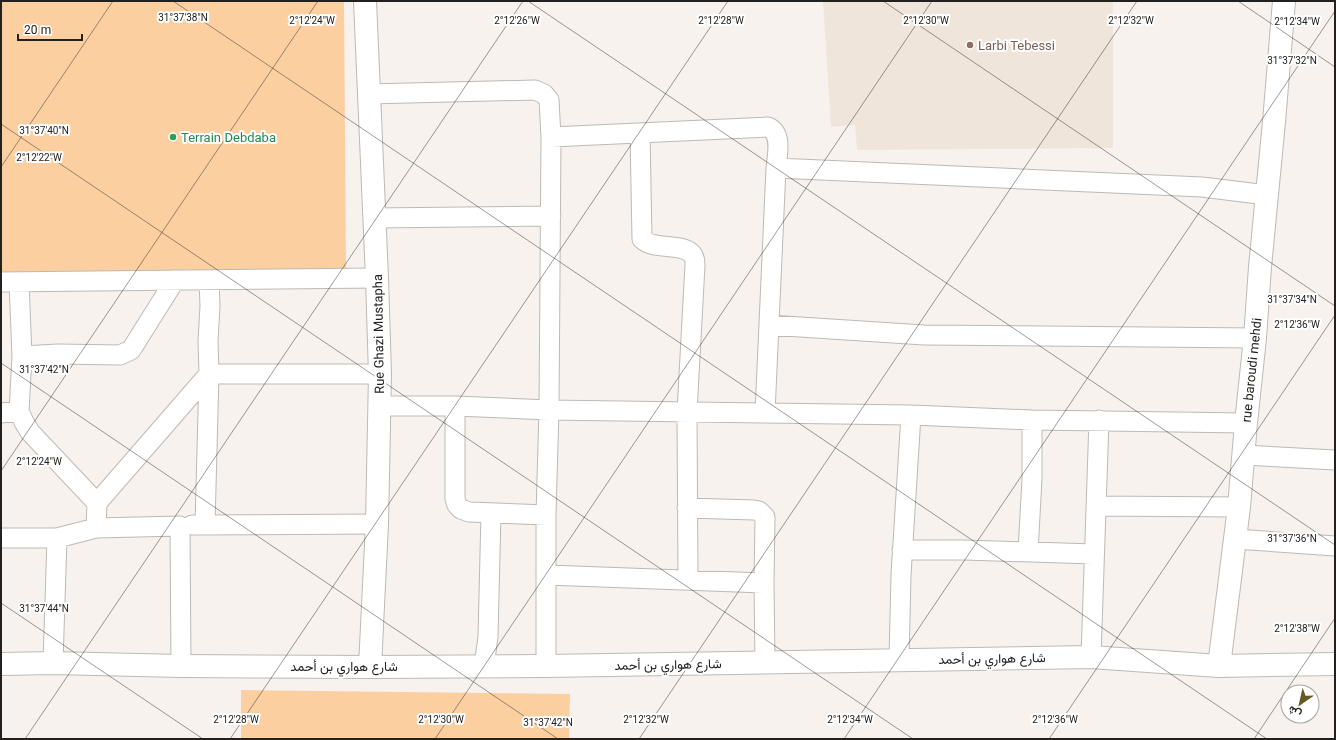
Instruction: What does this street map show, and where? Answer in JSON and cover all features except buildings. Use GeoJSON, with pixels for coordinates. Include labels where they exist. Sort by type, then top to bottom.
{"type":"FeatureCollection","features":[{"type":"Feature","properties":{"kind":"street","name":"Rue Ghazi Mustapha"},"geometry":{"type":"LineString","coordinates":[[365,1],[368,94],[375,218],[380,374],[377,524],[370,667]]}},
{"type":"Feature","properties":{"kind":"street","name":"rue baroudi mehdi"},"geometry":{"type":"LineString","coordinates":[[1219,666],[1239,507],[1284,1]]}},
{"type":"Feature","properties":{"kind":"street"},"geometry":{"type":"LineString","coordinates":[[368,94],[535,90],[544,94],[549,100],[552,137],[549,410],[546,515],[546,666]]}},
{"type":"Feature","properties":{"kind":"street"},"geometry":{"type":"LineString","coordinates":[[552,137],[773,129],[777,135],[778,149],[765,413]]}},
{"type":"Feature","properties":{"kind":"street"},"geometry":{"type":"LineString","coordinates":[[640,133],[642,239],[648,244],[684,249],[692,253],[695,266],[687,412],[688,580]]}},
{"type":"Feature","properties":{"kind":"street"},"geometry":{"type":"LineString","coordinates":[[776,168],[1202,187],[1267,195]]}},
{"type":"Feature","properties":{"kind":"street"},"geometry":{"type":"LineString","coordinates":[[375,218],[551,216]]}},
{"type":"Feature","properties":{"kind":"street"},"geometry":{"type":"LineString","coordinates":[[97,503],[30,432],[24,422],[10,412],[22,356],[10,282],[377,278]]}},
{"type":"Feature","properties":{"kind":"street"},"geometry":{"type":"LineString","coordinates":[[22,356],[58,354],[126,354],[132,350],[175,280]]}},
{"type":"Feature","properties":{"kind":"street"},"geometry":{"type":"LineString","coordinates":[[205,525],[209,374],[209,280]]}},
{"type":"Feature","properties":{"kind":"street"},"geometry":{"type":"LineString","coordinates":[[769,325],[924,335],[1255,338]]}},
{"type":"Feature","properties":{"kind":"street"},"geometry":{"type":"LineString","coordinates":[[96,528],[97,503],[209,374],[380,374]]}},
{"type":"Feature","properties":{"kind":"street"},"geometry":{"type":"LineString","coordinates":[[379,406],[455,406],[549,410],[911,415],[1032,420],[1246,423]]}},
{"type":"Feature","properties":{"kind":"street"},"geometry":{"type":"LineString","coordinates":[[455,406],[454,489],[457,505],[461,509],[469,512],[546,515]]}},
{"type":"Feature","properties":{"kind":"street"},"geometry":{"type":"LineString","coordinates":[[899,660],[902,550],[911,415]]}},
{"type":"Feature","properties":{"kind":"street"},"geometry":{"type":"LineString","coordinates":[[1028,552],[1032,479],[1032,420]]}},
{"type":"Feature","properties":{"kind":"street"},"geometry":{"type":"LineString","coordinates":[[1091,657],[1099,420]]}},
{"type":"Feature","properties":{"kind":"street"},"geometry":{"type":"LineString","coordinates":[[1243,455],[1335,460]]}},
{"type":"Feature","properties":{"kind":"street"},"geometry":{"type":"LineString","coordinates":[[1097,506],[1239,507]]}},
{"type":"Feature","properties":{"kind":"street"},"geometry":{"type":"LineString","coordinates":[[687,508],[754,510],[759,511],[765,517],[765,663]]}},
{"type":"Feature","properties":{"kind":"street"},"geometry":{"type":"LineString","coordinates":[[484,666],[488,637],[491,513]]}},
{"type":"Feature","properties":{"kind":"street"},"geometry":{"type":"LineString","coordinates":[[1,538],[57,538],[96,528],[205,525],[377,524]]}},
{"type":"Feature","properties":{"kind":"street"},"geometry":{"type":"LineString","coordinates":[[180,526],[181,666]]}},
{"type":"Feature","properties":{"kind":"street"},"geometry":{"type":"LineString","coordinates":[[53,663],[57,538]]}},
{"type":"Feature","properties":{"kind":"street"},"geometry":{"type":"LineString","coordinates":[[1235,539],[1335,546]]}},
{"type":"Feature","properties":{"kind":"street"},"geometry":{"type":"LineString","coordinates":[[902,550],[1094,554]]}},
{"type":"Feature","properties":{"kind":"street"},"geometry":{"type":"LineString","coordinates":[[547,575],[764,583]]}},
{"type":"Feature","properties":{"kind":"street","name":"شارع هواري بن أحمد"},"geometry":{"type":"LineString","coordinates":[[1,664],[53,663],[181,666],[370,667],[546,666],[1091,657],[1219,666],[1335,664]]}},
{"type":"Feature","properties":{"kind":"shaded area","name":"Terrain Debdaba"},"geometry":{"type":"Polygon","coordinates":[[[1,1],[344,1],[346,273],[1,273],[1,1]]]}},
{"type":"Feature","properties":{"kind":"shaded area","name":"Larbi Tebessi"},"geometry":{"type":"Polygon","coordinates":[[[823,1],[1113,1],[1113,148],[857,150],[855,125],[831,127],[823,1]]]}},
{"type":"Feature","properties":{"kind":"shaded area"},"geometry":{"type":"Polygon","coordinates":[[[241,690],[570,694],[569,739],[241,739],[241,690]]]}},
{"type":"Feature","properties":{"kind":"place","name":"Larbi Tebessi"},"geometry":{"type":"Point","coordinates":[970,45]}},
{"type":"Feature","properties":{"kind":"place","name":"Terrain Debdaba"},"geometry":{"type":"Point","coordinates":[173,137]}}]}
